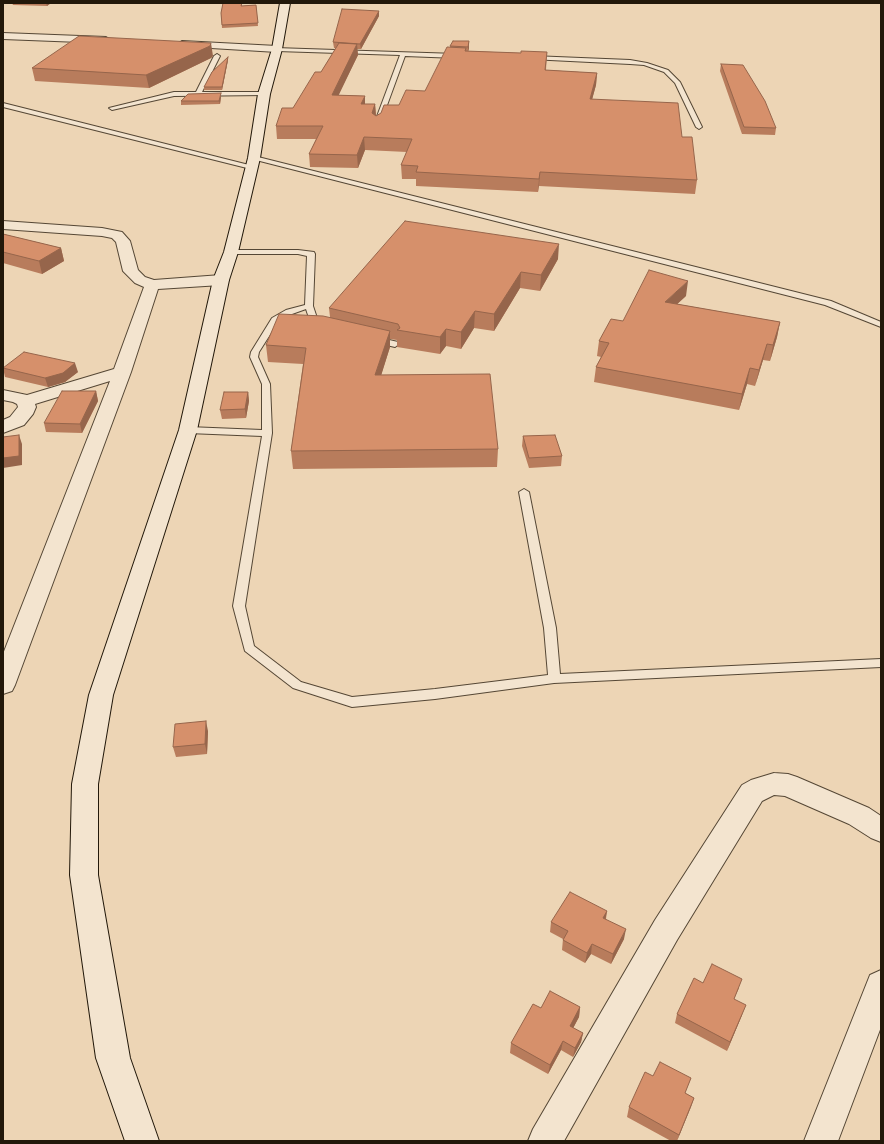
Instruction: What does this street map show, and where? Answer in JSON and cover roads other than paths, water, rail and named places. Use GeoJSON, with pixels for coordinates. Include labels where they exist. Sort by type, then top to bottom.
{"type":"FeatureCollection","features":[{"type":"Feature","properties":{"kind":"main road"},"geometry":{"type":"LineString","coordinates":[[142,1141],[113,1058],[110,1043],[84,875],[85,784],[101,695],[188,430],[221,280],[231,252],[253,163],[264,94],[277,49],[285,3]]}},
{"type":"Feature","properties":{"kind":"main road"},"geometry":{"type":"LineString","coordinates":[[3,36],[116,40]]}},
{"type":"Feature","properties":{"kind":"main road"},"geometry":{"type":"LineString","coordinates":[[170,43],[277,49]]}},
{"type":"Feature","properties":{"kind":"main road"},"geometry":{"type":"LineString","coordinates":[[3,225],[102,232],[117,235],[123,241],[131,271],[140,280],[152,285],[221,280]]}},
{"type":"Feature","properties":{"kind":"main road"},"geometry":{"type":"LineString","coordinates":[[3,685],[122,372],[152,285]]}},
{"type":"Feature","properties":{"kind":"main road"},"geometry":{"type":"LineString","coordinates":[[25,401],[122,372]]}},
{"type":"Feature","properties":{"kind":"main road"},"geometry":{"type":"LineString","coordinates":[[3,395],[18,397],[25,401],[27,407],[24,414],[17,421],[3,427]]}},
{"type":"Feature","properties":{"kind":"main road"},"geometry":{"type":"LineString","coordinates":[[545,1141],[666,930],[752,793],[761,788],[774,784],[788,785],[859,816],[881,830]]}},
{"type":"Feature","properties":{"kind":"main road"},"geometry":{"type":"LineString","coordinates":[[821,1141],[881,985]]}},
{"type":"Feature","properties":{"kind":"lane"},"geometry":{"type":"LineString","coordinates":[[277,49],[466,56]]}},
{"type":"Feature","properties":{"kind":"lane"},"geometry":{"type":"LineString","coordinates":[[377,125],[403,54]]}},
{"type":"Feature","properties":{"kind":"lane"},"geometry":{"type":"LineString","coordinates":[[198,94],[217,56]]}},
{"type":"Feature","properties":{"kind":"lane"},"geometry":{"type":"LineString","coordinates":[[528,58],[630,62],[658,67],[666,71],[677,82],[699,128]]}},
{"type":"Feature","properties":{"kind":"lane"},"geometry":{"type":"LineString","coordinates":[[112,108],[165,95],[264,94]]}},
{"type":"Feature","properties":{"kind":"lane"},"geometry":{"type":"LineString","coordinates":[[3,105],[253,163],[828,303],[881,325]]}},
{"type":"Feature","properties":{"kind":"lane"},"geometry":{"type":"LineString","coordinates":[[231,252],[306,252],[311,254],[309,306],[314,322],[325,328]]}},
{"type":"Feature","properties":{"kind":"lane"},"geometry":{"type":"LineString","coordinates":[[309,306],[289,312],[275,320],[255,352],[254,357],[266,384],[266,433],[239,606],[249,648],[297,685],[352,702],[435,694],[554,679],[746,668],[881,663]]}},
{"type":"Feature","properties":{"kind":"lane"},"geometry":{"type":"LineString","coordinates":[[364,337],[395,344]]}},
{"type":"Feature","properties":{"kind":"lane"},"geometry":{"type":"LineString","coordinates":[[188,430],[266,433]]}},
{"type":"Feature","properties":{"kind":"lane"},"geometry":{"type":"LineString","coordinates":[[524,492],[550,628],[554,679]]}}]}
